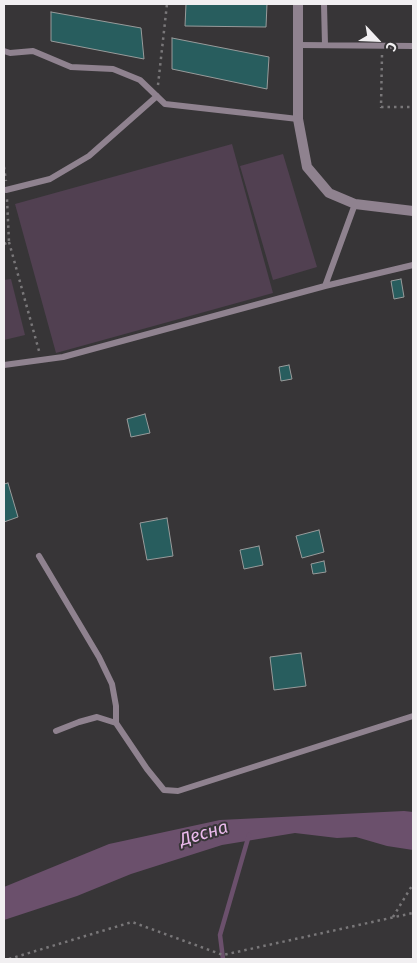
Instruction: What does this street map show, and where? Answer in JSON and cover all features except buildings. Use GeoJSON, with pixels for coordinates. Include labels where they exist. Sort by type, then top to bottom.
{"type":"FeatureCollection","features":[{"type":"Feature","properties":{"kind":"street"},"geometry":{"type":"LineString","coordinates":[[298,4],[298,119],[307,166],[329,193],[354,204],[413,211]]}},
{"type":"Feature","properties":{"kind":"lane"},"geometry":{"type":"LineString","coordinates":[[324,4],[325,45]]}},
{"type":"Feature","properties":{"kind":"lane"},"geometry":{"type":"LineString","coordinates":[[299,45],[413,46]]}},
{"type":"Feature","properties":{"kind":"lane"},"geometry":{"type":"LineString","coordinates":[[4,51],[10,53],[33,51],[71,67],[113,69],[140,80],[165,104],[298,119]]}},
{"type":"Feature","properties":{"kind":"lane"},"geometry":{"type":"LineString","coordinates":[[6,190],[50,179],[89,156],[157,96]]}},
{"type":"Feature","properties":{"kind":"lane"},"geometry":{"type":"LineString","coordinates":[[325,286],[354,204]]}},
{"type":"Feature","properties":{"kind":"lane"},"geometry":{"type":"LineString","coordinates":[[4,365],[63,357],[325,286],[413,265]]}},
{"type":"Feature","properties":{"kind":"lane"},"geometry":{"type":"LineString","coordinates":[[39,556],[99,657],[112,684],[116,706],[116,723],[164,790],[178,791],[413,716]]}},
{"type":"Feature","properties":{"kind":"lane"},"geometry":{"type":"LineString","coordinates":[[56,732],[79,722],[97,718],[116,723]]}},
{"type":"Feature","properties":{"kind":"path"},"geometry":{"type":"LineString","coordinates":[[157,96],[167,4]]}},
{"type":"Feature","properties":{"kind":"path"},"geometry":{"type":"LineString","coordinates":[[382,46],[381,107],[413,107]]}},
{"type":"Feature","properties":{"kind":"path"},"geometry":{"type":"LineString","coordinates":[[4,167],[9,242],[41,360]]}},
{"type":"Feature","properties":{"kind":"path"},"geometry":{"type":"LineString","coordinates":[[4,244],[9,242]]}},
{"type":"Feature","properties":{"kind":"path"},"geometry":{"type":"LineString","coordinates":[[393,917],[413,884]]}},
{"type":"Feature","properties":{"kind":"path"},"geometry":{"type":"LineString","coordinates":[[9,959],[132,922],[223,955],[413,913]]}},
{"type":"Feature","properties":{"kind":"shaded area"},"geometry":{"type":"Polygon","coordinates":[[[232,144],[273,293],[56,353],[15,204],[232,144]]]}},
{"type":"Feature","properties":{"kind":"shaded area"},"geometry":{"type":"Polygon","coordinates":[[[283,154],[317,267],[273,280],[240,166],[283,154]]]}},
{"type":"Feature","properties":{"kind":"shaded area"},"geometry":{"type":"Polygon","coordinates":[[[11,279],[25,335],[4,340],[4,280],[11,279]]]}},
{"type":"Feature","properties":{"kind":"water","name":"Десна"},"geometry":{"type":"Polygon","coordinates":[[[413,812],[413,850],[387,846],[356,837],[337,838],[295,833],[222,845],[131,874],[77,896],[4,920],[4,887],[109,844],[220,820],[413,812]]]}},
{"type":"Feature","properties":{"kind":"waterway"},"geometry":{"type":"LineString","coordinates":[[223,959],[220,935],[249,835]]}}]}
